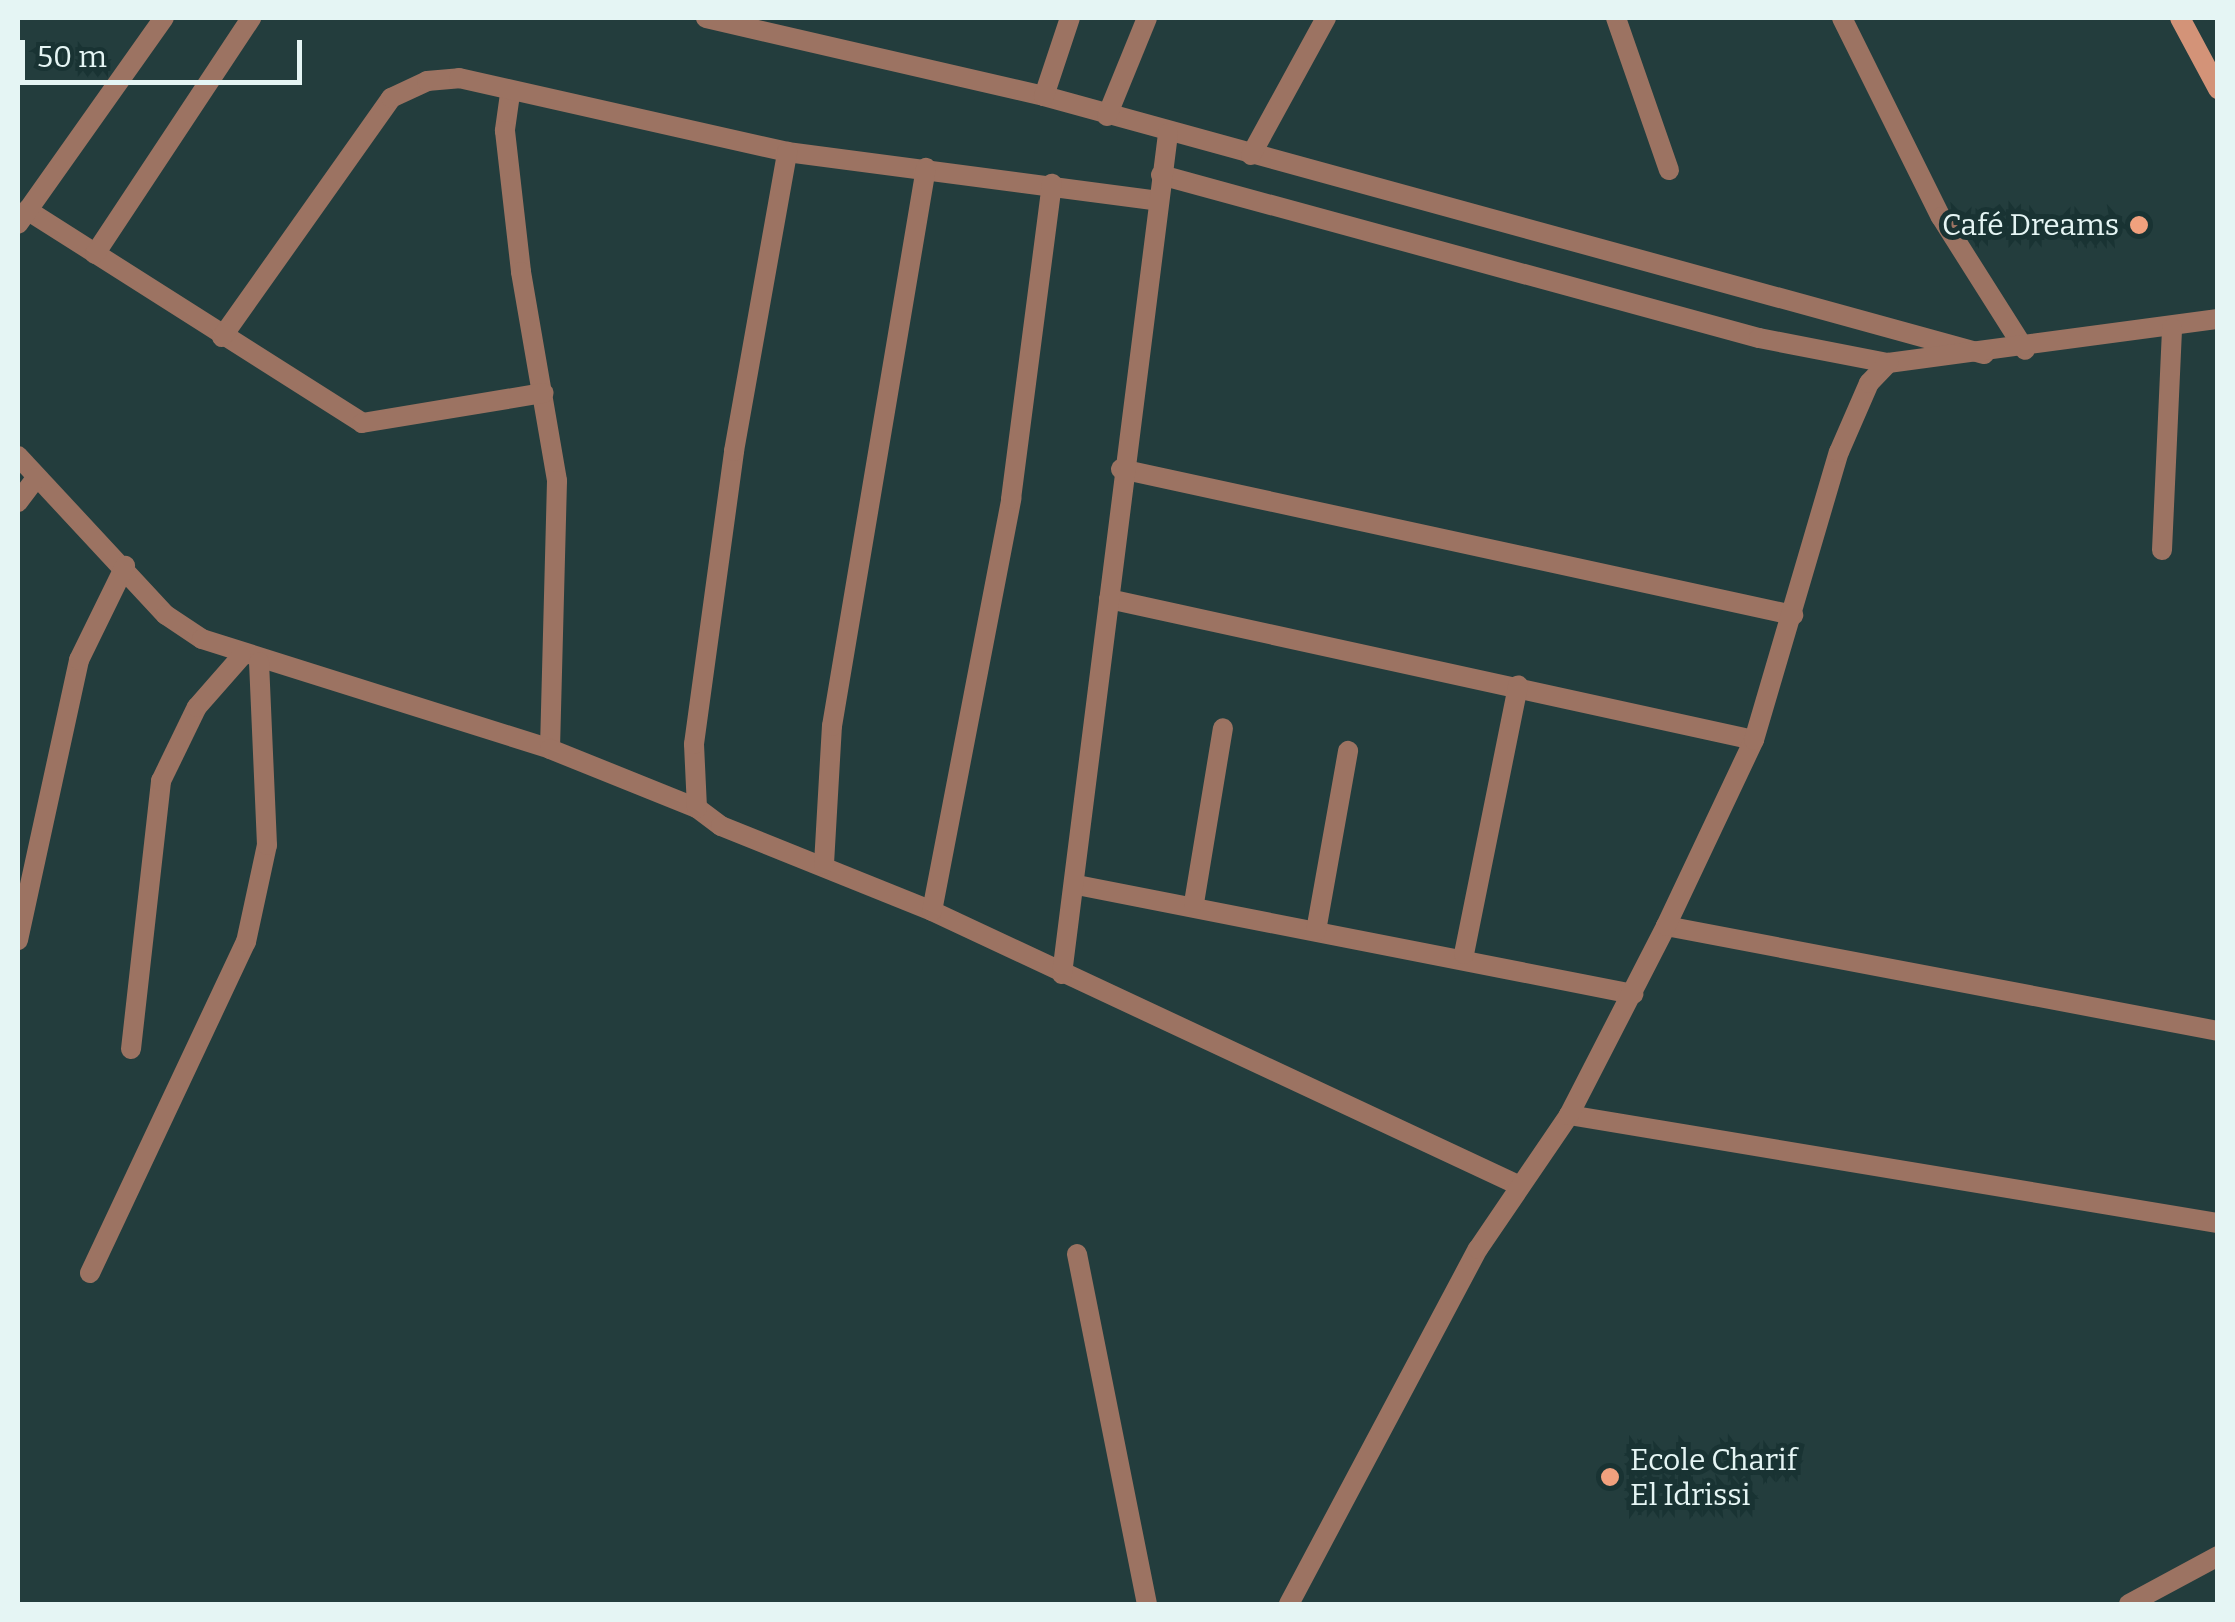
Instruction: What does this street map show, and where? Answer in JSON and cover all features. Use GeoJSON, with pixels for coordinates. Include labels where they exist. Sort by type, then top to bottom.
{"type":"FeatureCollection","features":[{"type":"Feature","properties":{"kind":"main road"},"geometry":{"type":"LineString","coordinates":[[2180,18],[2218,89]]}},
{"type":"Feature","properties":{"kind":"street"},"geometry":{"type":"LineString","coordinates":[[164,18],[22,217],[95,254],[222,338],[362,423],[544,393]]}},
{"type":"Feature","properties":{"kind":"street"},"geometry":{"type":"LineString","coordinates":[[95,254],[252,18]]}},
{"type":"Feature","properties":{"kind":"street"},"geometry":{"type":"LineString","coordinates":[[706,18],[1044,96],[1168,134],[1984,354]]}},
{"type":"Feature","properties":{"kind":"street"},"geometry":{"type":"LineString","coordinates":[[1044,96],[1070,18]]}},
{"type":"Feature","properties":{"kind":"street"},"geometry":{"type":"LineString","coordinates":[[1108,116],[1148,18]]}},
{"type":"Feature","properties":{"kind":"street"},"geometry":{"type":"LineString","coordinates":[[1250,155],[1326,18]]}},
{"type":"Feature","properties":{"kind":"street"},"geometry":{"type":"LineString","coordinates":[[1616,18],[1669,170]]}},
{"type":"Feature","properties":{"kind":"street"},"geometry":{"type":"LineString","coordinates":[[1842,18],[1941,217],[2024,350]]}},
{"type":"Feature","properties":{"kind":"street"},"geometry":{"type":"LineString","coordinates":[[222,338],[391,98],[458,78],[510,94],[787,152],[1052,184],[1157,201]]}},
{"type":"Feature","properties":{"kind":"street"},"geometry":{"type":"LineString","coordinates":[[510,94],[505,131],[544,393],[561,561],[550,748]]}},
{"type":"Feature","properties":{"kind":"street"},"geometry":{"type":"LineString","coordinates":[[1062,974],[1076,886],[1120,469],[1168,134]]}},
{"type":"Feature","properties":{"kind":"street"},"geometry":{"type":"LineString","coordinates":[[697,808],[694,744],[734,451],[787,152]]}},
{"type":"Feature","properties":{"kind":"street"},"geometry":{"type":"LineString","coordinates":[[824,864],[832,726],[926,168]]}},
{"type":"Feature","properties":{"kind":"street"},"geometry":{"type":"LineString","coordinates":[[1160,175],[1759,338],[1888,363],[2024,350],[2218,319]]}},
{"type":"Feature","properties":{"kind":"street"},"geometry":{"type":"LineString","coordinates":[[932,912],[1011,499],[1052,184]]}},
{"type":"Feature","properties":{"kind":"street"},"geometry":{"type":"LineString","coordinates":[[2162,550],[2172,328]]}},
{"type":"Feature","properties":{"kind":"street"},"geometry":{"type":"LineString","coordinates":[[1289,1604],[1518,1185],[1569,1116],[1666,926],[1754,740],[1839,452],[1869,383],[1888,363]]}},
{"type":"Feature","properties":{"kind":"street"},"geometry":{"type":"LineString","coordinates":[[18,456],[124,566],[166,616],[250,659],[550,748],[697,808],[721,826],[824,864],[932,912],[1518,1185]]}},
{"type":"Feature","properties":{"kind":"street"},"geometry":{"type":"LineString","coordinates":[[1120,469],[1792,615]]}},
{"type":"Feature","properties":{"kind":"street"},"geometry":{"type":"LineString","coordinates":[[18,502],[36,478]]}},
{"type":"Feature","properties":{"kind":"street"},"geometry":{"type":"LineString","coordinates":[[18,940],[79,660],[124,566]]}},
{"type":"Feature","properties":{"kind":"street"},"geometry":{"type":"LineString","coordinates":[[1108,599],[1518,685],[1754,740]]}},
{"type":"Feature","properties":{"kind":"street"},"geometry":{"type":"LineString","coordinates":[[131,1049],[161,781],[197,708],[250,659]]}},
{"type":"Feature","properties":{"kind":"street"},"geometry":{"type":"LineString","coordinates":[[90,1274],[246,942],[267,845],[250,659]]}},
{"type":"Feature","properties":{"kind":"street"},"geometry":{"type":"LineString","coordinates":[[1464,954],[1518,685]]}},
{"type":"Feature","properties":{"kind":"street"},"geometry":{"type":"LineString","coordinates":[[1194,903],[1222,728]]}},
{"type":"Feature","properties":{"kind":"street"},"geometry":{"type":"LineString","coordinates":[[1316,931],[1348,751]]}},
{"type":"Feature","properties":{"kind":"street"},"geometry":{"type":"LineString","coordinates":[[1076,886],[1194,903],[1316,931],[1464,954],[1633,994]]}},
{"type":"Feature","properties":{"kind":"street"},"geometry":{"type":"LineString","coordinates":[[1666,926],[2218,1032]]}},
{"type":"Feature","properties":{"kind":"street"},"geometry":{"type":"LineString","coordinates":[[1569,1116],[2218,1222]]}},
{"type":"Feature","properties":{"kind":"street"},"geometry":{"type":"LineString","coordinates":[[1077,1254],[1147,1604]]}},
{"type":"Feature","properties":{"kind":"street"},"geometry":{"type":"LineString","coordinates":[[2129,1604],[2218,1556]]}},
{"type":"Feature","properties":{"kind":"place","name":"Café Dreams"},"geometry":{"type":"Point","coordinates":[2139,225]}},
{"type":"Feature","properties":{"kind":"place","name":"Ecole Charif El Idrissi"},"geometry":{"type":"Point","coordinates":[1610,1477]}}]}
